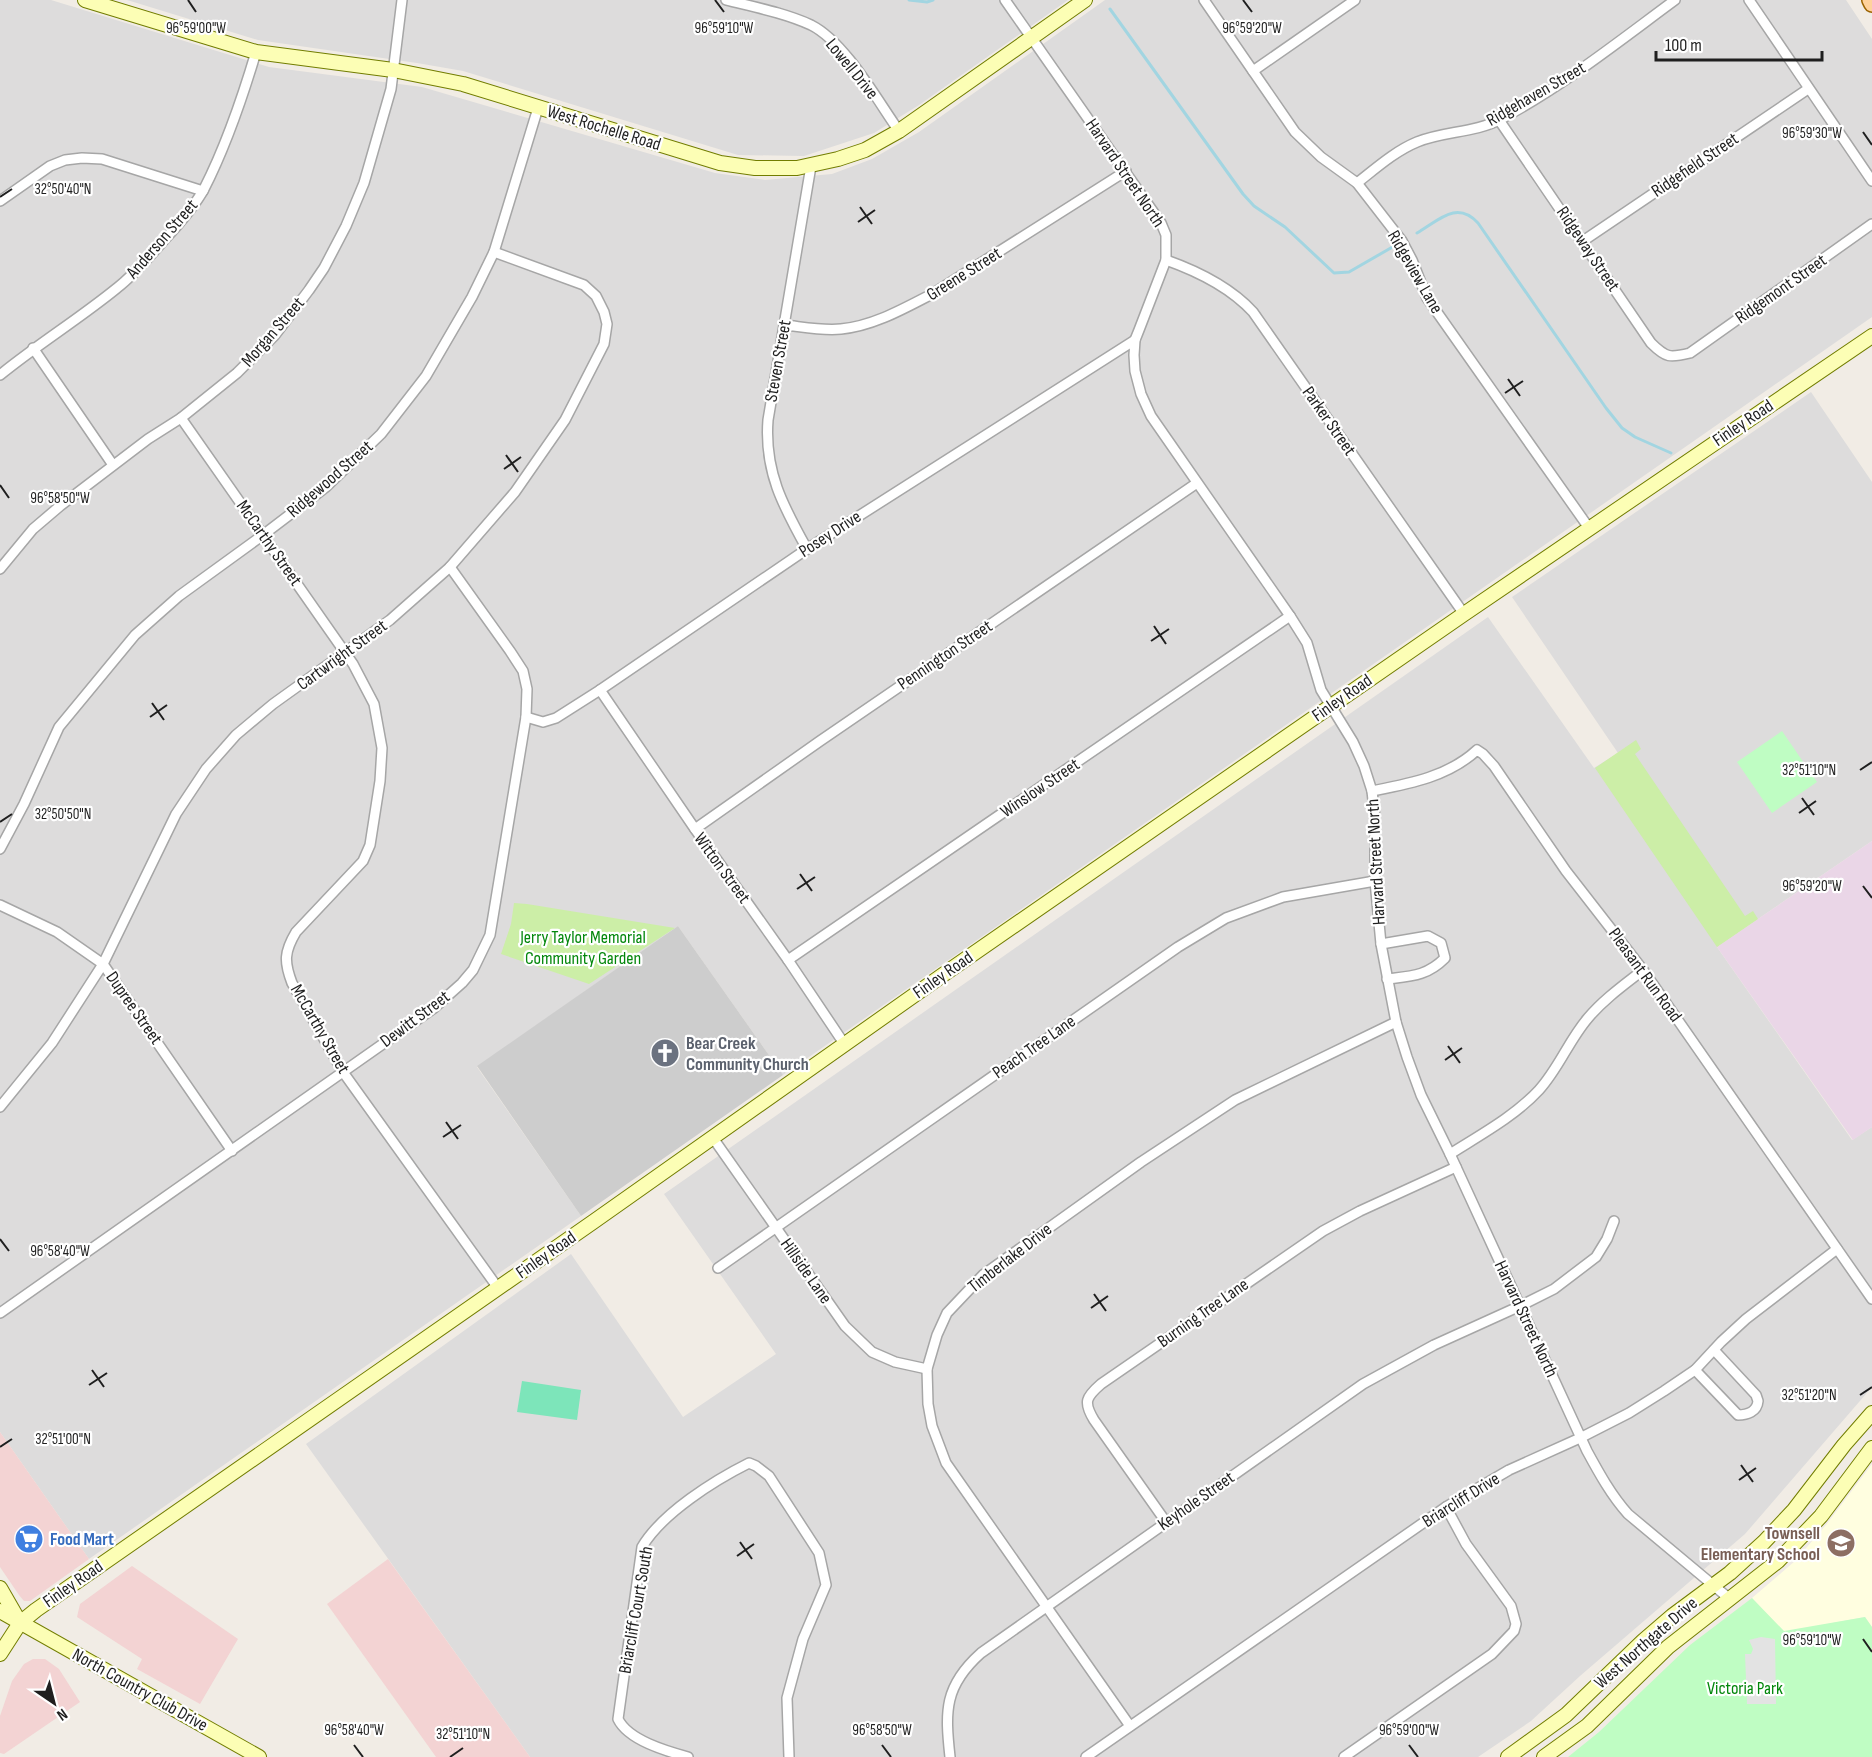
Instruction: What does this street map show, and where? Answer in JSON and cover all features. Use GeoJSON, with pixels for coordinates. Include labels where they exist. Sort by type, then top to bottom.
{"type":"FeatureCollection","features":[{"type":"Feature","properties":{"kind":"street","name":"West Rochelle Road"},"geometry":{"type":"LineString","coordinates":[[85,0],[256,52],[393,70],[463,84],[720,163],[776,169],[811,166],[865,150],[884,141],[1085,0]]}},
{"type":"Feature","properties":{"kind":"street","name":"Morgan Street"},"geometry":{"type":"LineString","coordinates":[[0,569],[33,529],[60,506],[218,390],[254,357],[294,311],[324,268],[346,226],[364,183],[391,89],[402,0]]}},
{"type":"Feature","properties":{"kind":"street","name":"Lowell Drive"},"geometry":{"type":"LineString","coordinates":[[726,0],[784,15],[811,26],[828,37],[854,66],[899,131]]}},
{"type":"Feature","properties":{"kind":"street","name":"Harvard Street North"},"geometry":{"type":"LineString","coordinates":[[1005,0],[1126,171],[1161,223],[1166,236],[1166,260],[1136,340],[1135,371],[1141,394],[1152,416],[1307,643],[1322,690],[1353,742],[1364,766],[1372,791],[1375,818],[1374,881],[1387,980],[1396,1022],[1421,1095],[1580,1438],[1604,1482],[1628,1514],[1731,1600]]}},
{"type":"Feature","properties":{"kind":"street","name":"Ridgeview Lane"},"geometry":{"type":"LineString","coordinates":[[1203,0],[1295,132],[1321,157],[1357,183],[1402,242],[1427,298],[1589,528]]}},
{"type":"Feature","properties":{"kind":"street"},"geometry":{"type":"LineString","coordinates":[[1253,71],[1355,0]]}},
{"type":"Feature","properties":{"kind":"street","name":"Ridgehaven Street"},"geometry":{"type":"LineString","coordinates":[[1357,183],[1392,156],[1415,142],[1442,134],[1474,129],[1499,120],[1567,80],[1675,0]]}},
{"type":"Feature","properties":{"kind":"street"},"geometry":{"type":"LineString","coordinates":[[1749,0],[1872,181]]}},
{"type":"Feature","properties":{"kind":"street","name":"Anderson Street"},"geometry":{"type":"LineString","coordinates":[[0,375],[33,348],[79,318],[120,287],[176,227],[203,191],[238,109],[256,52]]}},
{"type":"Feature","properties":{"kind":"street","name":"Ridgefield Street"},"geometry":{"type":"LineString","coordinates":[[1582,241],[1808,89]]}},
{"type":"Feature","properties":{"kind":"street","name":"Ridgewood Street"},"geometry":{"type":"LineString","coordinates":[[0,849],[24,804],[59,728],[135,635],[179,596],[326,487],[381,434],[421,383],[445,346],[494,252],[538,108]]}},
{"type":"Feature","properties":{"kind":"street","name":"Ridgeway Street"},"geometry":{"type":"LineString","coordinates":[[1499,120],[1651,343],[1662,354],[1673,357],[1690,353]]}},
{"type":"Feature","properties":{"kind":"street"},"geometry":{"type":"LineString","coordinates":[[0,201],[50,166],[65,160],[82,158],[102,159],[203,191]]}},
{"type":"Feature","properties":{"kind":"street","name":"Steven Street"},"geometry":{"type":"LineString","coordinates":[[807,549],[785,510],[775,486],[766,439],[811,166]]}},
{"type":"Feature","properties":{"kind":"street","name":"Greene Street"},"geometry":{"type":"LineString","coordinates":[[785,325],[840,329],[871,323],[906,308],[932,294],[1126,171]]}},
{"type":"Feature","properties":{"kind":"street","name":"Ridgemont Street"},"geometry":{"type":"LineString","coordinates":[[1690,353],[1872,224]]}},
{"type":"Feature","properties":{"kind":"street","name":"Cartwright Street"},"geometry":{"type":"LineString","coordinates":[[0,1107],[52,1042],[103,964],[176,813],[206,769],[236,735],[273,705],[390,620],[450,567],[515,492],[565,420],[604,344],[607,324],[604,312],[596,296],[584,285],[494,252]]}},
{"type":"Feature","properties":{"kind":"street","name":"Parker Street"},"geometry":{"type":"LineString","coordinates":[[1166,260],[1241,299],[1253,312],[1464,614]]}},
{"type":"Feature","properties":{"kind":"street","name":"Finley Road"},"geometry":{"type":"LineString","coordinates":[[0,1654],[20,1623],[36,1610],[1330,706],[1872,336]]}},
{"type":"Feature","properties":{"kind":"street","name":"Posey Drive"},"geometry":{"type":"LineString","coordinates":[[526,717],[543,722],[556,718],[807,549],[1136,340]]}},
{"type":"Feature","properties":{"kind":"street"},"geometry":{"type":"LineString","coordinates":[[33,348],[113,465]]}},
{"type":"Feature","properties":{"kind":"street","name":"McCarthy Street"},"geometry":{"type":"LineString","coordinates":[[181,418],[345,653],[363,681],[374,704],[382,748],[380,781],[370,845],[363,861],[296,932],[288,946],[286,952],[288,972],[292,983],[343,1072],[498,1288]]}},
{"type":"Feature","properties":{"kind":"street","name":"Pennington Street"},"geometry":{"type":"LineString","coordinates":[[694,829],[1197,483]]}},
{"type":"Feature","properties":{"kind":"street","name":"Dewitt Street"},"geometry":{"type":"LineString","coordinates":[[0,1313],[434,1008],[473,970],[490,935],[526,717],[527,688],[523,671],[450,567]]}},
{"type":"Feature","properties":{"kind":"street","name":"Winslow Street"},"geometry":{"type":"LineString","coordinates":[[788,960],[1290,616]]}},
{"type":"Feature","properties":{"kind":"street","name":"Witton Street"},"geometry":{"type":"LineString","coordinates":[[600,690],[845,1045]]}},
{"type":"Feature","properties":{"kind":"street","name":"Pleasant Run Road"},"geometry":{"type":"LineString","coordinates":[[1372,791],[1411,783],[1454,767],[1477,750],[1483,754],[1494,766],[1566,871],[1643,970],[1872,1299]]}},
{"type":"Feature","properties":{"kind":"street","name":"Peach Tree Lane"},"geometry":{"type":"LineString","coordinates":[[718,1268],[1178,947],[1226,918],[1283,897],[1374,881]]}},
{"type":"Feature","properties":{"kind":"street","name":"Dupree Street"},"geometry":{"type":"LineString","coordinates":[[0,905],[57,932],[103,964],[232,1151]]}},
{"type":"Feature","properties":{"kind":"street"},"geometry":{"type":"LineString","coordinates":[[1381,944],[1428,936],[1441,943],[1445,958],[1434,969],[1412,976],[1387,980]]}},
{"type":"Feature","properties":{"kind":"street"},"geometry":{"type":"LineString","coordinates":[[1450,1154],[1519,1108],[1537,1092],[1552,1075],[1588,1018],[1605,1000],[1643,970]]}},
{"type":"Feature","properties":{"kind":"street","name":"Timberlake Drive"},"geometry":{"type":"LineString","coordinates":[[1131,1726],[946,1463],[932,1426],[928,1404],[927,1369],[937,1335],[947,1313],[983,1275],[1141,1162],[1235,1100],[1396,1022]]}},
{"type":"Feature","properties":{"kind":"street","name":"Hillside Lane"},"geometry":{"type":"LineString","coordinates":[[712,1138],[845,1326],[872,1352],[895,1362],[927,1369]]}},
{"type":"Feature","properties":{"kind":"street","name":"Burning Tree Lane"},"geometry":{"type":"LineString","coordinates":[[1166,1522],[1094,1420],[1086,1403],[1089,1394],[1323,1231],[1360,1211],[1456,1167]]}},
{"type":"Feature","properties":{"kind":"street","name":"Keyhole Street"},"geometry":{"type":"LineString","coordinates":[[950,1757],[947,1729],[948,1703],[959,1676],[981,1653],[1363,1384],[1434,1345],[1554,1289],[1596,1257],[1614,1221]]}},
{"type":"Feature","properties":{"kind":"street","name":"Briarcliff Drive"},"geometry":{"type":"LineString","coordinates":[[1086,1757],[1446,1507],[1509,1470],[1629,1413],[1695,1370],[1746,1319],[1837,1249]]}},
{"type":"Feature","properties":{"kind":"street"},"geometry":{"type":"LineString","coordinates":[[1695,1370],[1738,1415],[1745,1415],[1755,1410],[1758,1401],[1756,1395],[1714,1350]]}},
{"type":"Feature","properties":{"kind":"street","name":"West Northgate Drive"},"geometry":{"type":"LineString","coordinates":[[1508,1757],[1566,1714],[1643,1641],[1764,1542],[1794,1510],[1844,1444],[1872,1413]]}},
{"type":"Feature","properties":{"kind":"street","name":"West Northgate Drive"},"geometry":{"type":"LineString","coordinates":[[1544,1757],[1587,1726],[1668,1647],[1731,1600],[1786,1554],[1821,1516],[1872,1448]]}},
{"type":"Feature","properties":{"kind":"street","name":"Briarcliff Court South"},"geometry":{"type":"LineString","coordinates":[[688,1757],[667,1751],[638,1738],[621,1726],[618,1719],[642,1547],[668,1516],[735,1470],[749,1463],[769,1476],[819,1553],[826,1585],[803,1639],[787,1698],[789,1757]]}},
{"type":"Feature","properties":{"kind":"street"},"geometry":{"type":"LineString","coordinates":[[1344,1757],[1492,1654],[1514,1631],[1516,1624],[1510,1606],[1466,1544],[1446,1507]]}},
{"type":"Feature","properties":{"kind":"street"},"geometry":{"type":"LineString","coordinates":[[0,1588],[20,1623]]}},
{"type":"Feature","properties":{"kind":"street","name":"North Country Club Drive"},"geometry":{"type":"LineString","coordinates":[[0,1611],[259,1757]]}},
{"type":"Feature","properties":{"kind":"shaded area"},"geometry":{"type":"Polygon","coordinates":[[[0,0],[51,0],[269,67],[422,87],[715,173],[765,180],[832,174],[872,159],[919,132],[1105,0],[1846,0],[1872,39],[1872,317],[783,1075],[678,926],[477,1067],[581,1216],[89,1559],[0,1432],[0,0]]]}},
{"type":"Feature","properties":{"kind":"shaded area"},"geometry":{"type":"Polygon","coordinates":[[[127,0],[1068,0],[919,105],[874,133],[804,156],[738,155],[463,71],[258,40],[127,0]]]}},
{"type":"Feature","properties":{"kind":"shaded area"},"geometry":{"type":"Polygon","coordinates":[[[1811,392],[1872,482],[1872,841],[1717,947],[1852,1140],[1872,1127],[1872,1387],[1745,1534],[1531,1721],[1478,1757],[530,1757],[306,1444],[571,1254],[683,1417],[776,1354],[664,1194],[1488,617],[1594,768],[1618,753],[1512,597],[1811,392]]]}},
{"type":"Feature","properties":{"kind":"shaded area"},"geometry":{"type":"Polygon","coordinates":[[[1872,841],[1872,1127],[1853,1140],[1717,947],[1872,841]]]}},
{"type":"Feature","properties":{"kind":"shaded area","name":"Bear Creek Community Church"},"geometry":{"type":"Polygon","coordinates":[[[678,926],[783,1075],[581,1216],[477,1066],[678,926]]]}},
{"type":"Feature","properties":{"kind":"shaded area"},"geometry":{"type":"Polygon","coordinates":[[[0,1432],[89,1559],[30,1601],[24,1601],[0,1567],[0,1432]]]}},
{"type":"Feature","properties":{"kind":"shaded area","name":"Townsell Elementary School"},"geometry":{"type":"Polygon","coordinates":[[[1872,1464],[1872,1627],[1865,1617],[1784,1632],[1752,1598],[1795,1561],[1826,1525],[1872,1464]]]}},
{"type":"Feature","properties":{"kind":"shaded area"},"geometry":{"type":"Polygon","coordinates":[[[388,1559],[530,1757],[436,1757],[327,1604],[388,1559]]]}},
{"type":"Feature","properties":{"kind":"shaded area"},"geometry":{"type":"Polygon","coordinates":[[[132,1566],[238,1639],[200,1704],[137,1669],[142,1659],[77,1617],[80,1604],[132,1566]]]}},
{"type":"Feature","properties":{"kind":"shaded area"},"geometry":{"type":"Polygon","coordinates":[[[1761,1637],[1775,1639],[1776,1704],[1747,1704],[1745,1654],[1751,1654],[1753,1649],[1749,1640],[1761,1637]]]}},
{"type":"Feature","properties":{"kind":"shaded area"},"geometry":{"type":"Polygon","coordinates":[[[33,1659],[45,1659],[59,1669],[80,1702],[4,1754],[0,1753],[0,1716],[12,1681],[24,1664],[33,1659]]]}},
{"type":"Feature","properties":{"kind":"green space"},"geometry":{"type":"Polygon","coordinates":[[[1782,731],[1817,782],[1772,813],[1737,762],[1782,731]]]}},
{"type":"Feature","properties":{"kind":"green space"},"geometry":{"type":"Polygon","coordinates":[[[1636,740],[1641,749],[1635,754],[1745,916],[1753,911],[1758,919],[1717,947],[1595,768],[1636,740]]]}},
{"type":"Feature","properties":{"kind":"green space","name":"Jerry Taylor Memorial Community Garden"},"geometry":{"type":"Polygon","coordinates":[[[514,903],[675,928],[589,984],[501,954],[511,924],[514,903]]]}},
{"type":"Feature","properties":{"kind":"green space"},"geometry":{"type":"Polygon","coordinates":[[[522,1381],[581,1390],[577,1420],[517,1412],[522,1381]]]}},
{"type":"Feature","properties":{"kind":"green space","name":"Victoria Park"},"geometry":{"type":"Polygon","coordinates":[[[1752,1598],[1784,1631],[1865,1617],[1872,1627],[1872,1757],[1568,1757],[1599,1732],[1690,1645],[1752,1598]]]}},
{"type":"Feature","properties":{"kind":"waterway"},"geometry":{"type":"LineString","coordinates":[[909,0],[927,2],[933,0]]}},
{"type":"Feature","properties":{"kind":"waterway"},"geometry":{"type":"LineString","coordinates":[[1110,9],[1243,194],[1254,206],[1285,227],[1334,273],[1349,272],[1396,245]]}},
{"type":"Feature","properties":{"kind":"waterway"},"geometry":{"type":"LineString","coordinates":[[1417,233],[1448,214],[1463,213],[1470,216],[1478,223],[1622,428],[1635,437],[1671,453]]}},
{"type":"Feature","properties":{"kind":"place","name":"Bear Creek Community Church"},"geometry":{"type":"Point","coordinates":[665,1053]}},
{"type":"Feature","properties":{"kind":"place","name":"Food Mart"},"geometry":{"type":"Point","coordinates":[29,1539]}},
{"type":"Feature","properties":{"kind":"place","name":"Townsell Elementary School"},"geometry":{"type":"Point","coordinates":[1841,1543]}}]}
